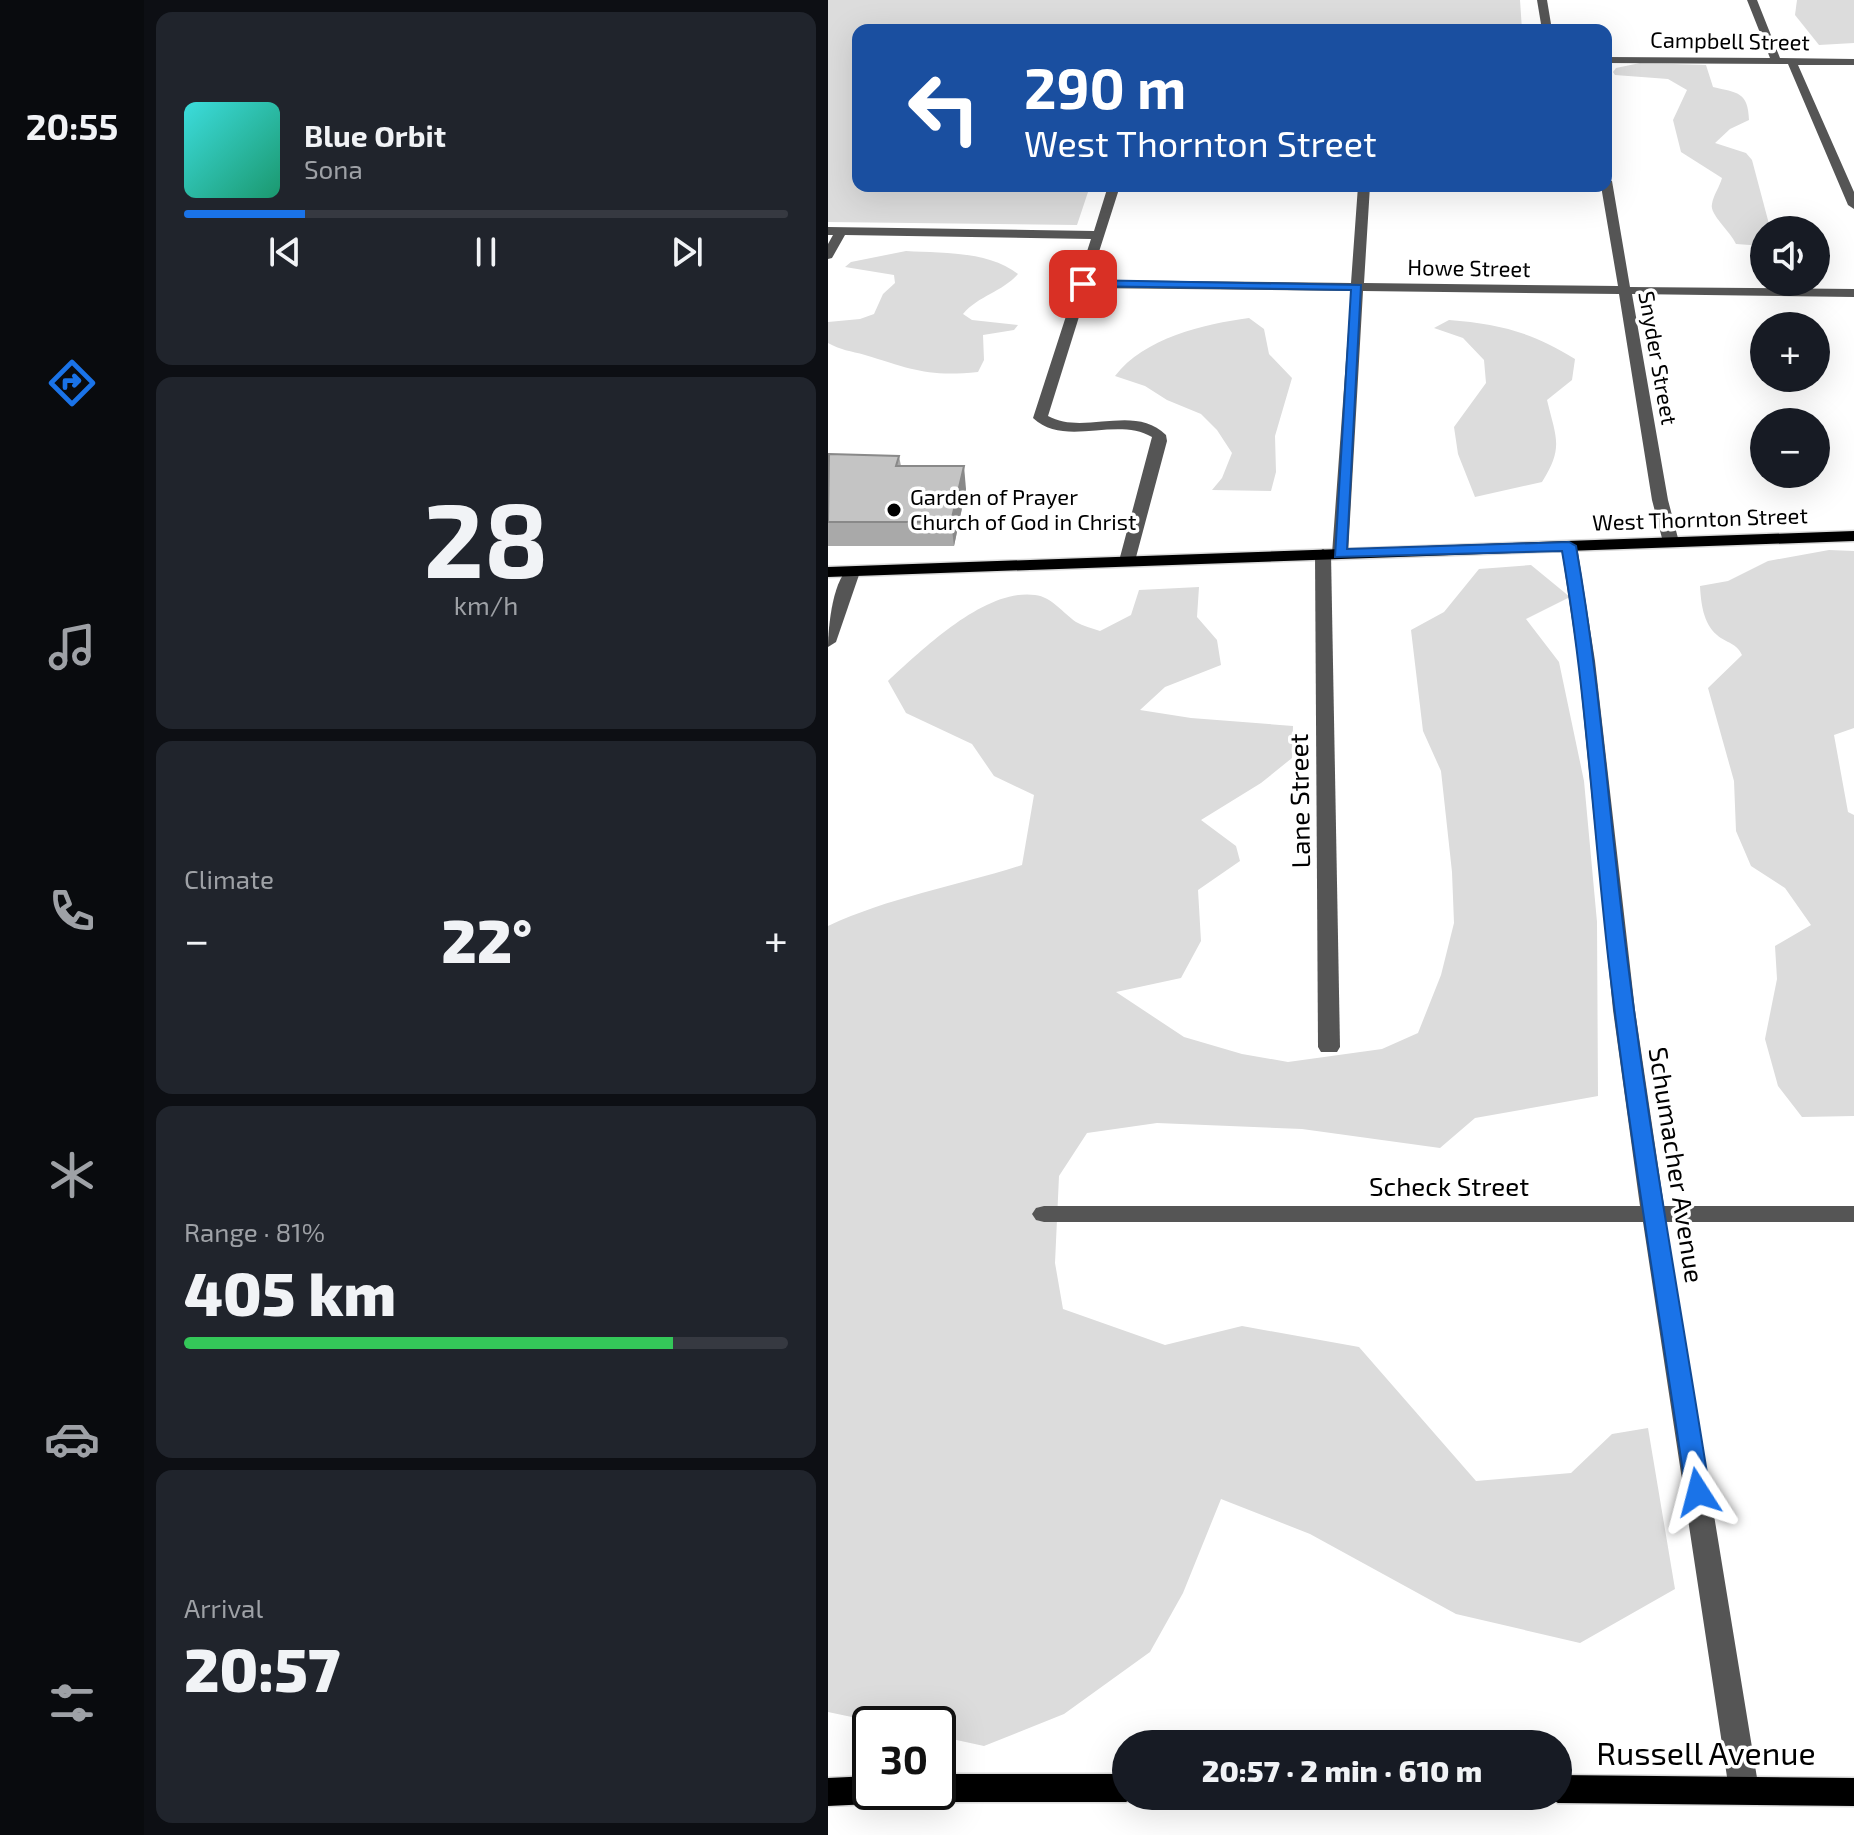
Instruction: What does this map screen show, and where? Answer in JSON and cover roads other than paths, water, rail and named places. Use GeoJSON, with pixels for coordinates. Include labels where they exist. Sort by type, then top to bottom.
{"type":"FeatureCollection","features":[{"type":"Feature","properties":{"kind":"main road","name":"West Thornton Street"},"geometry":{"type":"LineString","coordinates":[[828,572],[1854,536]]}},
{"type":"Feature","properties":{"kind":"main road"},"geometry":{"type":"LineString","coordinates":[[956,1788],[1112,1788]]}},
{"type":"Feature","properties":{"kind":"main road","name":"Russell Avenue"},"geometry":{"type":"LineString","coordinates":[[1572,1789],[1854,1792]]}},
{"type":"Feature","properties":{"kind":"main road"},"geometry":{"type":"LineString","coordinates":[[828,1792],[852,1791]]}},
{"type":"Feature","properties":{"kind":"street"},"geometry":{"type":"LineString","coordinates":[[1542,0],[1546,24]]}},
{"type":"Feature","properties":{"kind":"street"},"geometry":{"type":"LineString","coordinates":[[1752,0],[1776,61]]}},
{"type":"Feature","properties":{"kind":"street","name":"Campbell Street"},"geometry":{"type":"LineString","coordinates":[[1612,60],[1854,62]]}},
{"type":"Feature","properties":{"kind":"street"},"geometry":{"type":"LineString","coordinates":[[1792,62],[1854,205]]}},
{"type":"Feature","properties":{"kind":"street"},"geometry":{"type":"LineString","coordinates":[[1112,192],[1040,418],[1048,423],[1067,425],[1145,428],[1159,435],[1160,441],[1127,561]]}},
{"type":"Feature","properties":{"kind":"street","name":"Lane Street"},"geometry":{"type":"LineString","coordinates":[[1329,1047],[1331,554],[1364,192]]}},
{"type":"Feature","properties":{"kind":"street","name":"Snyder Street"},"geometry":{"type":"LineString","coordinates":[[1608,192],[1660,500],[1671,542]]}},
{"type":"Feature","properties":{"kind":"street"},"geometry":{"type":"LineString","coordinates":[[828,255],[835,232],[1097,235]]}},
{"type":"Feature","properties":{"kind":"street","name":"Howe Street"},"geometry":{"type":"LineString","coordinates":[[1083,284],[1854,293]]}},
{"type":"Feature","properties":{"kind":"street","name":"Schumacher Avenue"},"geometry":{"type":"LineString","coordinates":[[1569,546],[1584,635],[1603,844],[1622,998],[1744,1790]]}},
{"type":"Feature","properties":{"kind":"street"},"geometry":{"type":"LineString","coordinates":[[828,642],[852,572]]}},
{"type":"Feature","properties":{"kind":"street","name":"Scheck Street"},"geometry":{"type":"LineString","coordinates":[[1044,1214],[1854,1214]]}},
{"type":"Feature","properties":{"kind":"place","name":"Garden of Prayer Church of God in Christ"},"geometry":{"type":"Point","coordinates":[894,510]}}]}
